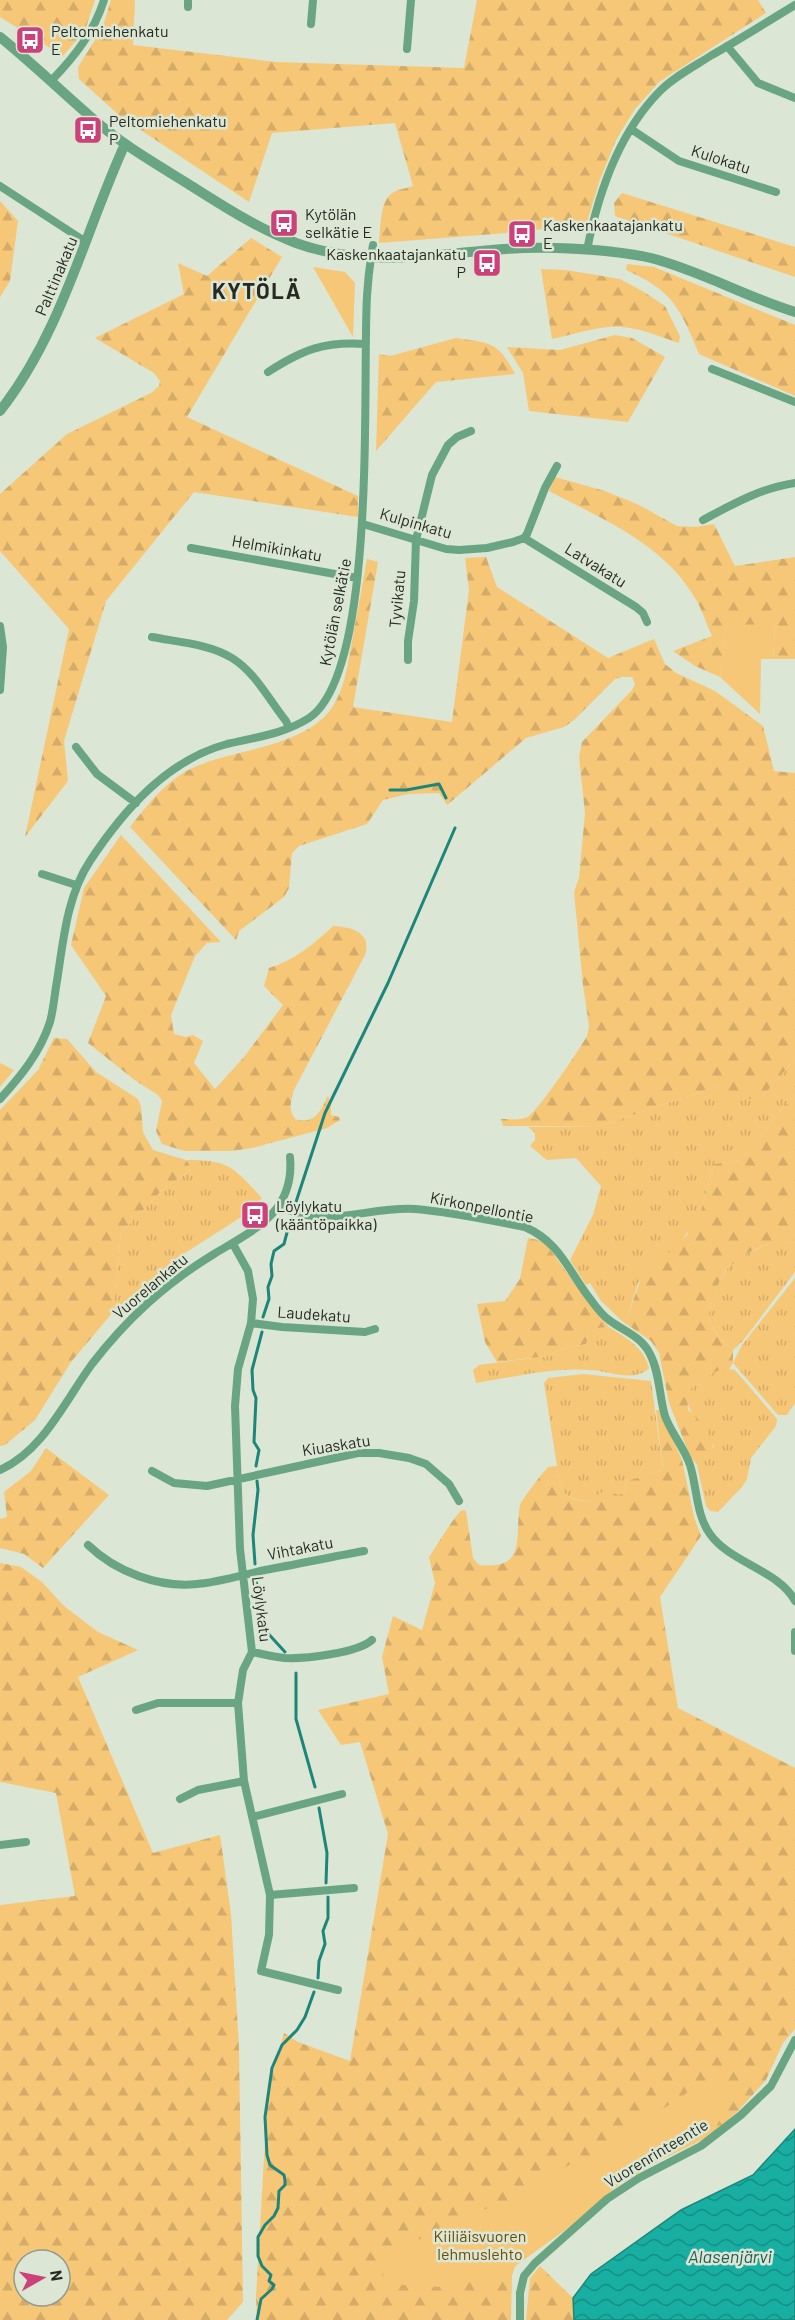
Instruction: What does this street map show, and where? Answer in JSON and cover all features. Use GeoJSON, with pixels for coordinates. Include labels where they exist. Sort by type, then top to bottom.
{"type":"FeatureCollection","features":[{"type":"Feature","properties":{"kind":"street"},"geometry":{"type":"LineString","coordinates":[[52,80],[90,33],[104,0]]}},
{"type":"Feature","properties":{"kind":"street"},"geometry":{"type":"LineString","coordinates":[[311,24],[313,0]]}},
{"type":"Feature","properties":{"kind":"street"},"geometry":{"type":"LineString","coordinates":[[406,49],[411,0]]}},
{"type":"Feature","properties":{"kind":"street"},"geometry":{"type":"LineString","coordinates":[[587,250],[615,157],[643,110],[660,90],[795,5]]}},
{"type":"Feature","properties":{"kind":"street"},"geometry":{"type":"LineString","coordinates":[[0,37],[125,144],[263,229],[297,243],[371,259],[518,248],[587,250],[650,258],[795,312]]}},
{"type":"Feature","properties":{"kind":"street"},"geometry":{"type":"LineString","coordinates":[[727,46],[758,83],[795,98]]}},
{"type":"Feature","properties":{"kind":"street","name":"Kulokatu"},"geometry":{"type":"LineString","coordinates":[[631,129],[679,162],[776,192]]}},
{"type":"Feature","properties":{"kind":"street","name":"Palttinakatu"},"geometry":{"type":"LineString","coordinates":[[0,411],[36,359],[125,144]]}},
{"type":"Feature","properties":{"kind":"street"},"geometry":{"type":"LineString","coordinates":[[0,186],[86,242]]}},
{"type":"Feature","properties":{"kind":"street","name":"Kytölän selkätie"},"geometry":{"type":"LineString","coordinates":[[0,1099],[28,1066],[50,1022],[76,885],[99,848],[145,792],[171,770],[199,754],[289,728],[311,717],[328,699],[338,676],[357,578],[363,524],[367,295],[373,245]]}},
{"type":"Feature","properties":{"kind":"street"},"geometry":{"type":"LineString","coordinates":[[268,372],[294,355],[316,347],[366,344]]}},
{"type":"Feature","properties":{"kind":"street"},"geometry":{"type":"LineString","coordinates":[[712,369],[795,402]]}},
{"type":"Feature","properties":{"kind":"street","name":"Tyvikatu"},"geometry":{"type":"LineString","coordinates":[[408,660],[408,641],[414,601],[416,540],[432,475],[439,459],[457,437],[471,431]]}},
{"type":"Feature","properties":{"kind":"street"},"geometry":{"type":"LineString","coordinates":[[524,538],[557,466]]}},
{"type":"Feature","properties":{"kind":"street"},"geometry":{"type":"LineString","coordinates":[[703,520],[754,493],[795,483]]}},
{"type":"Feature","properties":{"kind":"street","name":"Kulpinkatu"},"geometry":{"type":"LineString","coordinates":[[363,524],[446,549],[472,550],[524,538]]}},
{"type":"Feature","properties":{"kind":"street","name":"Latvakatu"},"geometry":{"type":"LineString","coordinates":[[524,538],[636,607],[643,613],[647,622]]}},
{"type":"Feature","properties":{"kind":"street","name":"Helmikinkatu"},"geometry":{"type":"LineString","coordinates":[[191,548],[357,578]]}},
{"type":"Feature","properties":{"kind":"street"},"geometry":{"type":"LineString","coordinates":[[0,626],[3,647],[0,690]]}},
{"type":"Feature","properties":{"kind":"street"},"geometry":{"type":"LineString","coordinates":[[152,637],[215,650],[234,659],[248,672],[289,728]]}},
{"type":"Feature","properties":{"kind":"street"},"geometry":{"type":"LineString","coordinates":[[76,747],[97,774],[136,803]]}},
{"type":"Feature","properties":{"kind":"street"},"geometry":{"type":"LineString","coordinates":[[42,874],[76,885]]}},
{"type":"Feature","properties":{"kind":"street","name":"Vuorelankatu"},"geometry":{"type":"LineString","coordinates":[[0,1470],[17,1461],[39,1440],[92,1365],[132,1318],[150,1301],[195,1266],[254,1231],[267,1220],[279,1205],[291,1183],[291,1157]]}},
{"type":"Feature","properties":{"kind":"street","name":"Kirkonpellontie"},"geometry":{"type":"LineString","coordinates":[[279,1205],[290,1212],[315,1218],[416,1209],[525,1227],[540,1234],[559,1251],[577,1281],[601,1312],[641,1340],[649,1351],[654,1362],[666,1418],[681,1443],[690,1465],[705,1527],[711,1537],[782,1586],[795,1601]]}},
{"type":"Feature","properties":{"kind":"street","name":"Löylykatu"},"geometry":{"type":"LineString","coordinates":[[233,1244],[244,1263],[253,1299],[251,1323],[240,1360],[236,1386],[237,1478],[243,1575],[252,1652],[243,1670],[238,1703],[244,1781],[270,1895],[269,1935],[261,1971],[338,1990]]}},
{"type":"Feature","properties":{"kind":"street","name":"Laudekatu"},"geometry":{"type":"LineString","coordinates":[[251,1323],[365,1332],[375,1329]]}},
{"type":"Feature","properties":{"kind":"street","name":"Kiuaskatu"},"geometry":{"type":"LineString","coordinates":[[152,1471],[174,1483],[195,1487],[358,1453],[379,1453],[409,1458],[426,1464],[449,1484],[459,1501]]}},
{"type":"Feature","properties":{"kind":"street","name":"Vihtakatu"},"geometry":{"type":"LineString","coordinates":[[88,1545],[98,1555],[118,1568],[174,1584],[197,1584],[364,1551]]}},
{"type":"Feature","properties":{"kind":"street"},"geometry":{"type":"LineString","coordinates":[[795,1632],[795,1651]]}},
{"type":"Feature","properties":{"kind":"street"},"geometry":{"type":"LineString","coordinates":[[252,1652],[296,1658],[361,1647],[372,1640]]}},
{"type":"Feature","properties":{"kind":"street"},"geometry":{"type":"LineString","coordinates":[[136,1710],[158,1703],[238,1703]]}},
{"type":"Feature","properties":{"kind":"street"},"geometry":{"type":"LineString","coordinates":[[180,1799],[198,1790],[244,1781]]}},
{"type":"Feature","properties":{"kind":"street"},"geometry":{"type":"LineString","coordinates":[[253,1817],[342,1794]]}},
{"type":"Feature","properties":{"kind":"street"},"geometry":{"type":"LineString","coordinates":[[0,1845],[26,1842]]}},
{"type":"Feature","properties":{"kind":"street"},"geometry":{"type":"LineString","coordinates":[[270,1895],[354,1888]]}},
{"type":"Feature","properties":{"kind":"street","name":"Vuorenrinteentie"},"geometry":{"type":"LineString","coordinates":[[520,2320],[520,2293],[524,2276],[535,2263],[607,2199],[639,2178],[701,2146],[741,2115],[771,2086],[795,2040]]}},
{"type":"Feature","properties":{"kind":"green space"},"geometry":{"type":"Polygon","coordinates":[[[0,0],[95,0],[85,30],[63,56],[0,17],[0,0]]]}},
{"type":"Feature","properties":{"kind":"green space"},"geometry":{"type":"Polygon","coordinates":[[[111,0],[135,0],[133,45],[276,62],[464,68],[477,0],[758,0],[766,13],[659,82],[635,109],[616,140],[599,182],[586,226],[531,230],[515,228],[507,233],[379,243],[383,208],[386,201],[394,192],[413,186],[395,123],[272,133],[249,202],[121,117],[79,79],[78,67],[102,29],[111,0]]]}},
{"type":"Feature","properties":{"kind":"green space"},"geometry":{"type":"Polygon","coordinates":[[[622,193],[795,247],[795,277],[615,216],[614,203],[622,193]]]}},
{"type":"Feature","properties":{"kind":"green space"},"geometry":{"type":"Polygon","coordinates":[[[0,201],[18,221],[10,281],[0,297],[0,201]]]}},
{"type":"Feature","properties":{"kind":"green space"},"geometry":{"type":"Polygon","coordinates":[[[251,238],[282,257],[187,417],[358,496],[358,517],[194,492],[106,601],[64,741],[68,781],[25,837],[69,629],[0,551],[0,494],[67,434],[151,393],[159,386],[160,381],[154,373],[95,338],[184,294],[178,263],[207,276],[251,238]]]}},
{"type":"Feature","properties":{"kind":"green space"},"geometry":{"type":"Polygon","coordinates":[[[627,264],[654,267],[795,325],[795,396],[699,354],[686,324],[673,303],[655,286],[626,270],[627,264]]]}},
{"type":"Feature","properties":{"kind":"green space"},"geometry":{"type":"Polygon","coordinates":[[[313,267],[345,272],[355,283],[353,337],[313,267]]]}},
{"type":"Feature","properties":{"kind":"green space"},"geometry":{"type":"Polygon","coordinates":[[[541,269],[566,270],[620,279],[665,306],[680,336],[679,343],[644,331],[623,327],[596,329],[552,339],[541,269]]]}},
{"type":"Feature","properties":{"kind":"green space"},"geometry":{"type":"Polygon","coordinates":[[[615,335],[632,338],[665,357],[628,422],[529,411],[523,373],[507,347],[560,350],[615,335]]]}},
{"type":"Feature","properties":{"kind":"green space"},"geometry":{"type":"Polygon","coordinates":[[[456,338],[485,343],[498,349],[515,374],[436,382],[376,451],[379,354],[390,356],[456,338]]]}},
{"type":"Feature","properties":{"kind":"green space"},"geometry":{"type":"Polygon","coordinates":[[[555,477],[605,491],[639,505],[677,526],[696,527],[714,524],[735,566],[795,557],[795,659],[773,659],[775,626],[727,625],[720,677],[695,666],[673,651],[712,636],[695,598],[682,579],[649,547],[630,534],[549,491],[555,477]]]}},
{"type":"Feature","properties":{"kind":"green space"},"geometry":{"type":"Polygon","coordinates":[[[486,557],[497,587],[608,658],[654,639],[665,664],[676,673],[715,691],[763,726],[774,771],[795,773],[795,1059],[762,1097],[736,1101],[718,1086],[600,1126],[503,1126],[501,1119],[523,1119],[534,1111],[587,1036],[589,1026],[574,892],[579,878],[585,813],[579,757],[582,742],[632,690],[635,684],[632,677],[615,679],[564,727],[526,738],[447,805],[439,793],[408,794],[383,800],[367,824],[299,846],[292,853],[289,888],[284,897],[239,931],[236,940],[130,827],[168,784],[187,771],[213,760],[290,738],[307,730],[322,719],[333,706],[343,683],[367,559],[378,562],[353,707],[452,722],[469,590],[465,558],[486,557]]]}},
{"type":"Feature","properties":{"kind":"green space"},"geometry":{"type":"Polygon","coordinates":[[[727,624],[775,625],[773,659],[761,659],[760,714],[720,677],[727,624]]]}},
{"type":"Feature","properties":{"kind":"green space"},"geometry":{"type":"Polygon","coordinates":[[[121,835],[221,942],[207,943],[195,956],[171,1015],[174,1034],[186,1037],[193,1035],[203,1041],[194,1063],[215,1089],[244,1057],[283,1005],[264,986],[269,968],[304,951],[333,926],[354,930],[363,936],[366,941],[365,955],[294,1090],[291,1102],[291,1112],[295,1119],[308,1120],[320,1111],[328,1095],[331,1115],[339,1117],[340,1120],[327,1128],[252,1148],[231,1151],[184,1151],[162,1144],[156,1131],[162,1101],[158,1095],[136,1081],[88,1043],[106,996],[71,945],[84,888],[121,835]]]}},
{"type":"Feature","properties":{"kind":"green space"},"geometry":{"type":"Polygon","coordinates":[[[54,1038],[67,1039],[96,1072],[138,1099],[143,1132],[153,1150],[186,1160],[192,1169],[161,1191],[121,1233],[113,1312],[71,1362],[35,1420],[5,1445],[0,1446],[0,1110],[38,1070],[54,1038]]]}},
{"type":"Feature","properties":{"kind":"green space"},"geometry":{"type":"Polygon","coordinates":[[[795,1059],[795,1094],[741,1160],[714,1164],[701,1211],[679,1245],[638,1283],[627,1318],[622,1321],[601,1301],[590,1283],[586,1285],[570,1260],[593,1215],[601,1186],[576,1158],[547,1160],[530,1146],[535,1140],[535,1133],[528,1127],[600,1126],[718,1086],[762,1097],[795,1059]]]}},
{"type":"Feature","properties":{"kind":"green space"},"geometry":{"type":"Polygon","coordinates":[[[0,1063],[14,1070],[0,1087],[0,1063]]]}},
{"type":"Feature","properties":{"kind":"green space"},"geometry":{"type":"Polygon","coordinates":[[[795,1094],[795,1243],[777,1243],[750,1252],[734,1263],[721,1277],[710,1307],[709,1318],[716,1333],[733,1350],[733,1363],[729,1369],[719,1370],[695,1384],[688,1397],[688,1410],[706,1429],[713,1447],[713,1453],[700,1459],[697,1465],[690,1456],[669,1403],[659,1353],[651,1341],[622,1321],[627,1318],[644,1270],[663,1259],[687,1235],[690,1225],[701,1211],[714,1164],[741,1160],[795,1094]]]}},
{"type":"Feature","properties":{"kind":"green space"},"geometry":{"type":"Polygon","coordinates":[[[186,1160],[201,1160],[230,1167],[262,1198],[249,1212],[182,1255],[113,1312],[121,1233],[161,1191],[191,1170],[186,1160]]]}},
{"type":"Feature","properties":{"kind":"green space"},"geometry":{"type":"Polygon","coordinates":[[[528,1238],[547,1245],[593,1309],[609,1327],[598,1328],[589,1333],[586,1344],[561,1349],[549,1356],[497,1362],[485,1342],[477,1304],[505,1301],[520,1279],[528,1238]]]}},
{"type":"Feature","properties":{"kind":"green space"},"geometry":{"type":"Polygon","coordinates":[[[782,1241],[795,1243],[795,1272],[742,1342],[733,1350],[716,1333],[709,1318],[710,1307],[720,1279],[729,1267],[743,1257],[759,1248],[782,1241]]]}},
{"type":"Feature","properties":{"kind":"green space"},"geometry":{"type":"Polygon","coordinates":[[[795,1278],[795,1403],[787,1415],[778,1415],[733,1363],[742,1345],[795,1278]]]}},
{"type":"Feature","properties":{"kind":"green space"},"geometry":{"type":"Polygon","coordinates":[[[609,1327],[639,1349],[649,1368],[637,1375],[576,1369],[533,1373],[476,1383],[473,1370],[479,1365],[549,1356],[561,1349],[586,1344],[589,1333],[598,1328],[609,1327]]]}},
{"type":"Feature","properties":{"kind":"green space"},"geometry":{"type":"Polygon","coordinates":[[[723,1368],[735,1370],[777,1419],[776,1426],[751,1458],[747,1479],[742,1487],[718,1512],[710,1511],[706,1506],[697,1465],[700,1459],[714,1447],[689,1408],[687,1400],[688,1392],[693,1384],[723,1368]]]}},
{"type":"Feature","properties":{"kind":"green space"},"geometry":{"type":"Polygon","coordinates":[[[583,1374],[651,1381],[663,1470],[627,1481],[625,1493],[599,1494],[587,1501],[566,1495],[560,1485],[544,1383],[548,1378],[583,1374]]]}},
{"type":"Feature","properties":{"kind":"green space"},"geometry":{"type":"Polygon","coordinates":[[[656,1410],[660,1410],[682,1460],[694,1517],[701,1536],[660,1597],[678,1708],[795,1768],[795,2029],[783,2043],[766,2080],[738,2111],[715,2131],[700,2140],[672,2150],[603,2192],[516,2264],[512,2275],[511,2320],[257,2320],[256,2296],[268,2090],[284,2033],[298,2042],[350,2061],[388,1834],[360,1742],[341,1745],[318,1710],[389,1694],[382,1657],[393,1616],[422,1630],[435,1583],[429,1557],[462,1510],[466,1511],[473,1558],[479,1565],[495,1565],[505,1562],[512,1557],[516,1549],[520,1505],[548,1467],[557,1466],[560,1485],[566,1495],[579,1501],[588,1501],[606,1490],[618,1495],[625,1493],[627,1481],[663,1470],[656,1410]]]}},
{"type":"Feature","properties":{"kind":"green space"},"geometry":{"type":"Polygon","coordinates":[[[46,1448],[109,1495],[43,1568],[24,1554],[0,1548],[0,1519],[7,1517],[4,1492],[31,1471],[46,1448]]]}},
{"type":"Feature","properties":{"kind":"green space"},"geometry":{"type":"Polygon","coordinates":[[[0,1563],[21,1567],[42,1582],[64,1606],[98,1632],[138,1650],[78,1677],[153,1853],[220,1835],[231,1914],[239,2048],[243,2302],[227,2320],[0,2320],[0,1905],[75,1896],[56,1793],[0,1782],[0,1563]]]}},
{"type":"Feature","properties":{"kind":"green space","name":"Kiiliäisvuoren lehmuslehto"},"geometry":{"type":"Polygon","coordinates":[[[705,2081],[720,2084],[729,2100],[710,2136],[661,2160],[616,2187],[568,2228],[507,2272],[485,2279],[442,2287],[384,2284],[382,2257],[424,2237],[459,2216],[501,2205],[574,2162],[590,2157],[705,2081]]]}},
{"type":"Feature","properties":{"kind":"green space"},"geometry":{"type":"Polygon","coordinates":[[[540,2266],[573,2298],[574,2320],[526,2320],[530,2278],[540,2266]]]}},
{"type":"Feature","properties":{"kind":"water","name":"Alasenjärvi"},"geometry":{"type":"Polygon","coordinates":[[[795,2129],[795,2320],[574,2320],[573,2298],[591,2274],[681,2210],[753,2175],[795,2129]]]}},
{"type":"Feature","properties":{"kind":"waterway"},"geometry":{"type":"LineString","coordinates":[[390,790],[406,790],[439,784],[446,798]]}},
{"type":"Feature","properties":{"kind":"waterway"},"geometry":{"type":"LineString","coordinates":[[295,1205],[325,1113],[388,983],[455,828]]}},
{"type":"Feature","properties":{"kind":"waterway"},"geometry":{"type":"LineString","coordinates":[[263,1317],[269,1299],[268,1287],[272,1276],[271,1264],[274,1251],[284,1244],[290,1221]]}},
{"type":"Feature","properties":{"kind":"waterway"},"geometry":{"type":"LineString","coordinates":[[256,1466],[259,1450],[254,1442],[256,1398],[253,1390],[252,1370],[262,1332]]}},
{"type":"Feature","properties":{"kind":"waterway"},"geometry":{"type":"LineString","coordinates":[[255,1564],[253,1535],[257,1481]]}},
{"type":"Feature","properties":{"kind":"waterway"},"geometry":{"type":"LineString","coordinates":[[256,1580],[264,1629],[285,1652]]}},
{"type":"Feature","properties":{"kind":"waterway"},"geometry":{"type":"LineString","coordinates":[[296,1673],[296,1719],[315,1787]]}},
{"type":"Feature","properties":{"kind":"waterway"},"geometry":{"type":"LineString","coordinates":[[319,1808],[327,1853],[326,1883]]}},
{"type":"Feature","properties":{"kind":"waterway"},"geometry":{"type":"LineString","coordinates":[[318,1978],[319,1961],[325,1944],[323,1931],[328,1918],[328,1897]]}},
{"type":"Feature","properties":{"kind":"waterway"},"geometry":{"type":"LineString","coordinates":[[257,2320],[261,2299],[274,2285],[269,2281],[271,2275],[262,2266],[258,2256],[258,2237],[274,2216],[278,2208],[279,2191],[285,2185],[284,2175],[270,2165],[267,2155],[265,2117],[272,2068],[282,2045],[297,2030],[305,2017],[314,1992]]}},
{"type":"Feature","properties":{"kind":"place","name":"Peltomiehenkatu E"},"geometry":{"type":"Point","coordinates":[30,40]}},
{"type":"Feature","properties":{"kind":"place","name":"Peltomiehenkatu P"},"geometry":{"type":"Point","coordinates":[88,130]}},
{"type":"Feature","properties":{"kind":"place","name":"Kytölän selkätie E"},"geometry":{"type":"Point","coordinates":[284,223]}},
{"type":"Feature","properties":{"kind":"place","name":"Kaskenkaatajankatu E"},"geometry":{"type":"Point","coordinates":[522,234]}},
{"type":"Feature","properties":{"kind":"place","name":"Kaskenkaatajankatu P"},"geometry":{"type":"Point","coordinates":[487,263]}},
{"type":"Feature","properties":{"kind":"place","name":"Löylykatu (kääntöpaikka)"},"geometry":{"type":"Point","coordinates":[255,1215]}},
{"type":"Feature","properties":{"kind":"district","name":"KYTÖLÄ"},"geometry":{"type":"Point","coordinates":[257,291]}}]}
